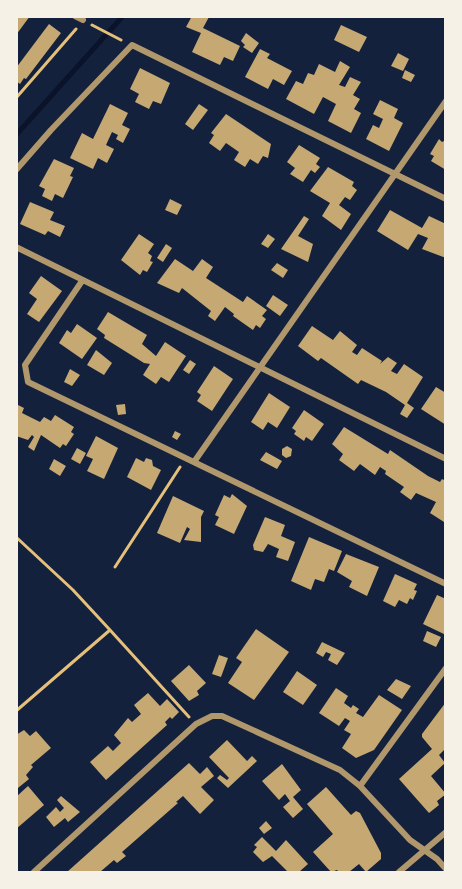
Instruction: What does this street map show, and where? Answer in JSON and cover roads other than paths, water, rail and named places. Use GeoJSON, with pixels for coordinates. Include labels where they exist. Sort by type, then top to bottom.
{"type":"FeatureCollection","features":[{"type":"Feature","properties":{"kind":"street"},"geometry":{"type":"LineString","coordinates":[[75,16],[83,20]]}},
{"type":"Feature","properties":{"kind":"street"},"geometry":{"type":"LineString","coordinates":[[16,170],[132,45],[446,199]]}},
{"type":"Feature","properties":{"kind":"street"},"geometry":{"type":"LineString","coordinates":[[194,462],[446,101]]}},
{"type":"Feature","properties":{"kind":"street"},"geometry":{"type":"LineString","coordinates":[[16,248],[446,459]]}},
{"type":"Feature","properties":{"kind":"street"},"geometry":{"type":"LineString","coordinates":[[82,281],[25,365],[28,382],[446,584]]}},
{"type":"Feature","properties":{"kind":"street"},"geometry":{"type":"LineString","coordinates":[[360,786],[446,668]]}},
{"type":"Feature","properties":{"kind":"street"},"geometry":{"type":"LineString","coordinates":[[34,873],[196,724],[212,716],[222,716],[340,770],[360,786],[410,840],[446,869]]}},
{"type":"Feature","properties":{"kind":"street"},"geometry":{"type":"LineString","coordinates":[[399,873],[446,832]]}},
{"type":"Feature","properties":{"kind":"waterway"},"geometry":{"type":"LineString","coordinates":[[16,135],[123,16]]}}]}
